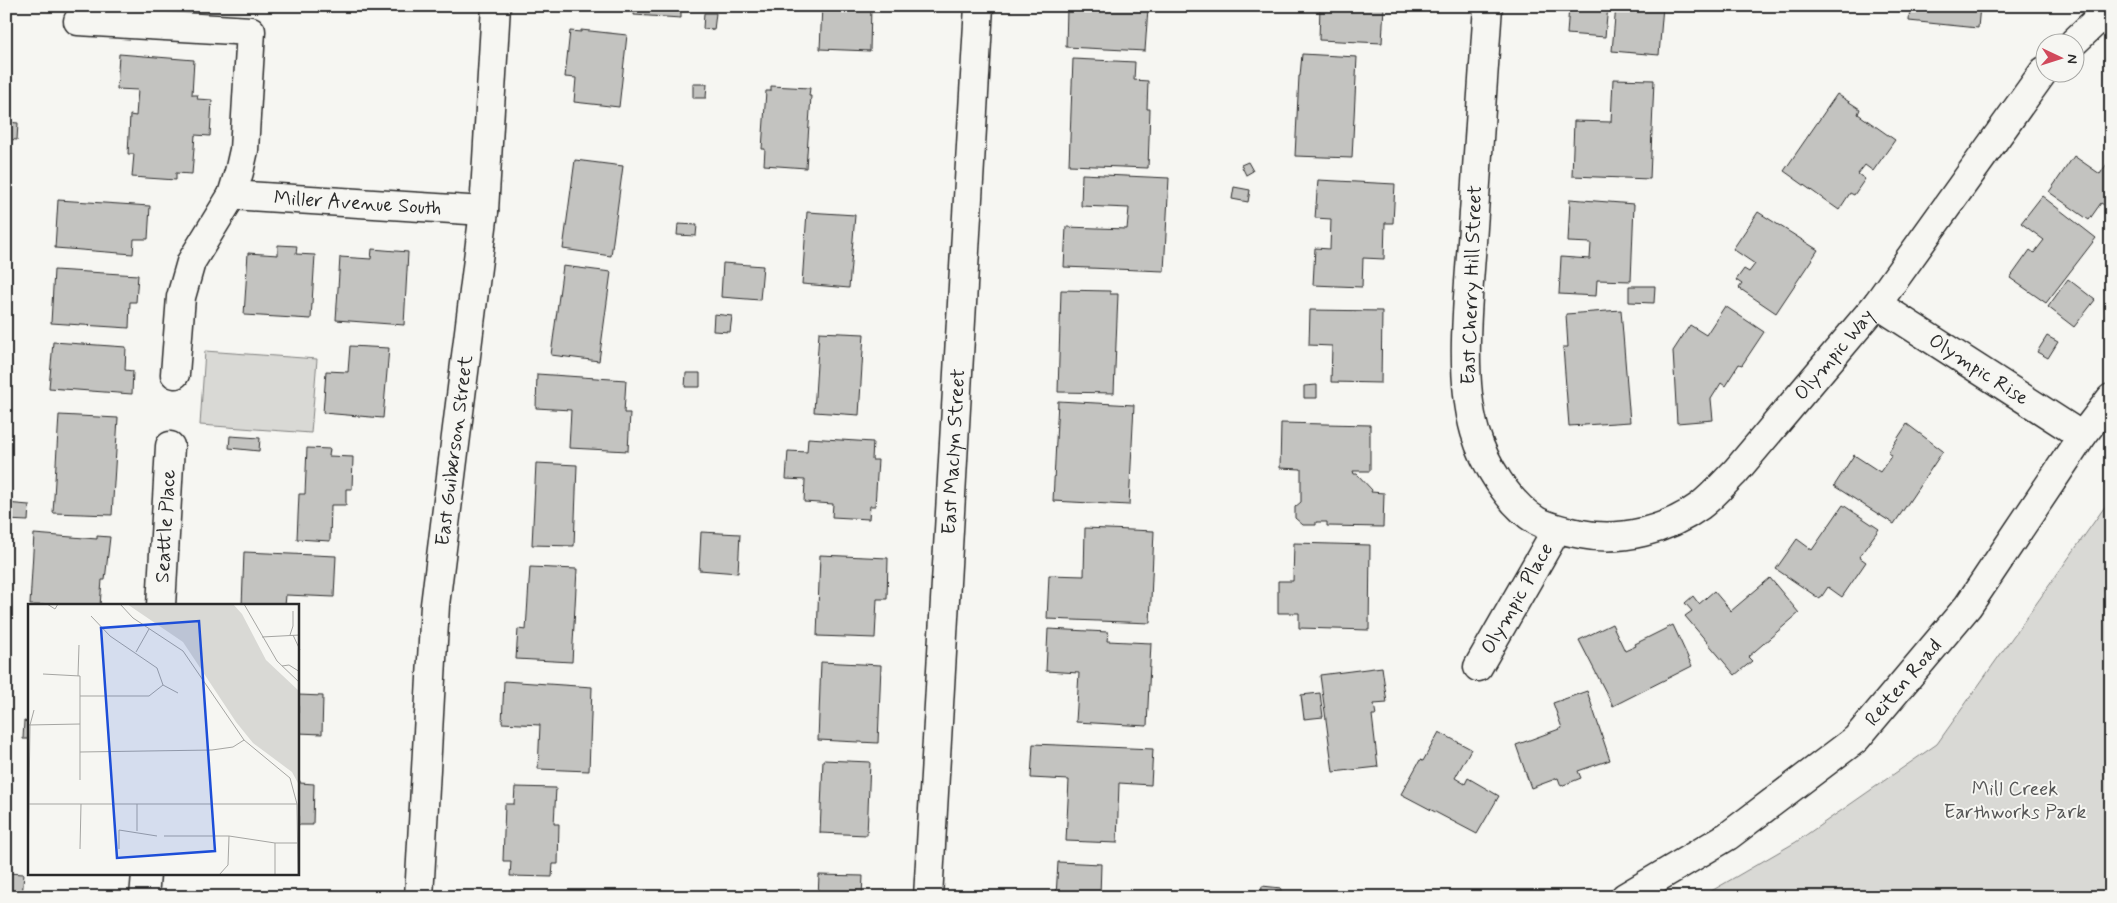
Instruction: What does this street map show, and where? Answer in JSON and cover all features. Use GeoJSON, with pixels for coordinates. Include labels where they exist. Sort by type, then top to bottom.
{"type":"FeatureCollection","features":[{"type":"Feature","properties":{"kind":"street","name":"East Guiberson Street"},"geometry":{"type":"LineString","coordinates":[[419,897],[434,605],[484,211],[496,6]]}},
{"type":"Feature","properties":{"kind":"street","name":"East Maclyn Street"},"geometry":{"type":"LineString","coordinates":[[928,897],[979,6]]}},
{"type":"Feature","properties":{"kind":"street","name":"East Cherry Hill Street"},"geometry":{"type":"LineString","coordinates":[[1488,6],[1468,298],[1468,397],[1475,433],[1487,461],[1502,488],[1536,520],[1557,530]]}},
{"type":"Feature","properties":{"kind":"street"},"geometry":{"type":"LineString","coordinates":[[2084,33],[2111,7]]}},
{"type":"Feature","properties":{"kind":"street"},"geometry":{"type":"LineString","coordinates":[[78,21],[251,32],[244,150],[232,195],[190,262],[181,296],[176,374]]}},
{"type":"Feature","properties":{"kind":"street","name":"Olympic Way"},"geometry":{"type":"LineString","coordinates":[[1557,530],[1601,536],[1638,533],[1662,526],[1700,506],[1736,471],[1876,304],[2036,82]]}},
{"type":"Feature","properties":{"kind":"street","name":"Miller Avenue South"},"geometry":{"type":"LineString","coordinates":[[232,195],[484,211]]}},
{"type":"Feature","properties":{"kind":"street","name":"Olympic Rise"},"geometry":{"type":"LineString","coordinates":[[1876,304],[2082,436]]}},
{"type":"Feature","properties":{"kind":"street","name":"Reiten Road"},"geometry":{"type":"LineString","coordinates":[[1625,897],[1728,836],[1856,739],[1968,606],[2082,436],[2111,398]]}},
{"type":"Feature","properties":{"kind":"street","name":"Seattle Place"},"geometry":{"type":"LineString","coordinates":[[161,604],[170,446]]}},
{"type":"Feature","properties":{"kind":"street","name":"Olympic Place"},"geometry":{"type":"LineString","coordinates":[[1478,667],[1557,530]]}},
{"type":"Feature","properties":{"kind":"street"},"geometry":{"type":"LineString","coordinates":[[144,897],[146,876]]}},
{"type":"Feature","properties":{"kind":"green space"},"geometry":{"type":"Polygon","coordinates":[[[205,351],[317,359],[311,433],[200,425],[205,351]]]}},
{"type":"Feature","properties":{"kind":"green space","name":"Mill Creek Earthworks Park"},"geometry":{"type":"Polygon","coordinates":[[[2111,498],[2111,897],[1701,897],[1796,842],[1937,744],[2111,498]]]}},
{"type":"Feature","properties":{"kind":"building"},"geometry":{"type":"Polygon","coordinates":[[[635,6],[681,6],[681,18],[634,15],[635,6]]]}},
{"type":"Feature","properties":{"kind":"building"},"geometry":{"type":"Polygon","coordinates":[[[822,6],[871,6],[870,51],[820,49],[822,6]]]}},
{"type":"Feature","properties":{"kind":"building"},"geometry":{"type":"Polygon","coordinates":[[[1075,6],[1145,6],[1148,8],[1145,51],[1066,47],[1067,8],[1075,8],[1075,6]]]}},
{"type":"Feature","properties":{"kind":"building"},"geometry":{"type":"Polygon","coordinates":[[[1320,6],[1384,6],[1382,43],[1319,40],[1320,6]]]}},
{"type":"Feature","properties":{"kind":"building"},"geometry":{"type":"Polygon","coordinates":[[[1569,6],[1608,6],[1605,37],[1567,34],[1569,6]]]}},
{"type":"Feature","properties":{"kind":"building"},"geometry":{"type":"Polygon","coordinates":[[[1616,6],[1663,6],[1659,55],[1612,51],[1616,6]]]}},
{"type":"Feature","properties":{"kind":"building"},"geometry":{"type":"Polygon","coordinates":[[[1910,6],[1980,6],[1978,28],[1909,21],[1910,6]]]}},
{"type":"Feature","properties":{"kind":"building"},"geometry":{"type":"Polygon","coordinates":[[[704,13],[716,13],[714,30],[703,29],[704,13]]]}},
{"type":"Feature","properties":{"kind":"building"},"geometry":{"type":"Polygon","coordinates":[[[581,30],[627,35],[619,107],[574,102],[576,78],[565,77],[570,31],[581,32],[581,30]]]}},
{"type":"Feature","properties":{"kind":"building"},"geometry":{"type":"Polygon","coordinates":[[[119,54],[194,60],[192,95],[198,95],[197,99],[212,100],[210,136],[195,135],[192,174],[176,173],[176,180],[132,177],[134,154],[128,154],[130,115],[136,116],[138,90],[117,89],[119,54]]]}},
{"type":"Feature","properties":{"kind":"building"},"geometry":{"type":"Polygon","coordinates":[[[1302,54],[1357,57],[1352,158],[1295,156],[1302,54]]]}},
{"type":"Feature","properties":{"kind":"building"},"geometry":{"type":"Polygon","coordinates":[[[1073,59],[1135,62],[1134,80],[1148,81],[1147,109],[1150,109],[1148,168],[1069,165],[1073,59]]]}},
{"type":"Feature","properties":{"kind":"building"},"geometry":{"type":"Polygon","coordinates":[[[1613,79],[1654,80],[1650,179],[1572,176],[1574,121],[1611,122],[1613,79]]]}},
{"type":"Feature","properties":{"kind":"building"},"geometry":{"type":"Polygon","coordinates":[[[693,84],[707,84],[706,98],[693,98],[693,84]]]}},
{"type":"Feature","properties":{"kind":"building"},"geometry":{"type":"Polygon","coordinates":[[[771,86],[810,88],[806,168],[764,165],[765,149],[762,149],[766,91],[771,91],[771,86]]]}},
{"type":"Feature","properties":{"kind":"building"},"geometry":{"type":"Polygon","coordinates":[[[1837,94],[1860,109],[1858,114],[1895,140],[1873,171],[1865,165],[1858,174],[1865,179],[1854,195],[1850,193],[1839,210],[1784,171],[1837,94]]]}},
{"type":"Feature","properties":{"kind":"building"},"geometry":{"type":"Polygon","coordinates":[[[6,122],[18,123],[17,140],[6,139],[6,122]]]}},
{"type":"Feature","properties":{"kind":"building"},"geometry":{"type":"Polygon","coordinates":[[[2074,156],[2100,174],[2111,158],[2111,209],[2101,203],[2089,220],[2049,192],[2074,156]]]}},
{"type":"Feature","properties":{"kind":"building"},"geometry":{"type":"Polygon","coordinates":[[[575,160],[623,166],[611,256],[563,249],[575,160]]]}},
{"type":"Feature","properties":{"kind":"building"},"geometry":{"type":"Polygon","coordinates":[[[1248,162],[1253,171],[1246,175],[1241,165],[1248,162]]]}},
{"type":"Feature","properties":{"kind":"building"},"geometry":{"type":"Polygon","coordinates":[[[1082,174],[1169,178],[1164,271],[1064,267],[1066,227],[1127,229],[1129,208],[1081,206],[1082,174]]]}},
{"type":"Feature","properties":{"kind":"building"},"geometry":{"type":"Polygon","coordinates":[[[1318,180],[1395,184],[1393,223],[1385,223],[1384,259],[1363,258],[1362,287],[1313,285],[1315,248],[1330,249],[1331,219],[1315,218],[1318,180]]]}},
{"type":"Feature","properties":{"kind":"building"},"geometry":{"type":"Polygon","coordinates":[[[1234,187],[1250,190],[1248,202],[1232,199],[1234,187]]]}},
{"type":"Feature","properties":{"kind":"building"},"geometry":{"type":"Polygon","coordinates":[[[2042,196],[2096,238],[2046,303],[2010,278],[2030,250],[2034,253],[2044,240],[2021,223],[2042,196]]]}},
{"type":"Feature","properties":{"kind":"building"},"geometry":{"type":"Polygon","coordinates":[[[1570,199],[1634,204],[1631,281],[1597,280],[1596,296],[1559,294],[1561,257],[1590,259],[1591,243],[1568,242],[1570,199]]]}},
{"type":"Feature","properties":{"kind":"building"},"geometry":{"type":"Polygon","coordinates":[[[58,200],[150,206],[148,239],[134,239],[133,254],[55,248],[58,200]]]}},
{"type":"Feature","properties":{"kind":"building"},"geometry":{"type":"Polygon","coordinates":[[[807,212],[855,215],[849,288],[802,284],[807,212]]]}},
{"type":"Feature","properties":{"kind":"building"},"geometry":{"type":"Polygon","coordinates":[[[1758,212],[1818,250],[1776,313],[1739,288],[1742,284],[1736,280],[1744,269],[1749,272],[1755,264],[1733,249],[1758,212]]]}},
{"type":"Feature","properties":{"kind":"building"},"geometry":{"type":"Polygon","coordinates":[[[678,224],[697,225],[696,236],[677,235],[678,224]]]}},
{"type":"Feature","properties":{"kind":"building"},"geometry":{"type":"Polygon","coordinates":[[[278,245],[297,246],[296,254],[315,255],[311,319],[244,315],[248,253],[278,255],[278,245]]]}},
{"type":"Feature","properties":{"kind":"building"},"geometry":{"type":"Polygon","coordinates":[[[372,249],[408,252],[404,325],[336,320],[340,257],[371,259],[372,249]]]}},
{"type":"Feature","properties":{"kind":"building"},"geometry":{"type":"Polygon","coordinates":[[[723,263],[763,266],[760,300],[721,297],[723,263]]]}},
{"type":"Feature","properties":{"kind":"building"},"geometry":{"type":"Polygon","coordinates":[[[563,266],[611,272],[599,361],[551,355],[563,266]]]}},
{"type":"Feature","properties":{"kind":"building"},"geometry":{"type":"Polygon","coordinates":[[[54,270],[138,275],[136,302],[130,302],[129,328],[51,323],[54,270]]]}},
{"type":"Feature","properties":{"kind":"building"},"geometry":{"type":"Polygon","coordinates":[[[2068,279],[2095,300],[2074,327],[2048,307],[2068,279]]]}},
{"type":"Feature","properties":{"kind":"building"},"geometry":{"type":"Polygon","coordinates":[[[1629,286],[1655,286],[1654,303],[1629,302],[1629,286]]]}},
{"type":"Feature","properties":{"kind":"building"},"geometry":{"type":"Polygon","coordinates":[[[1061,290],[1110,291],[1110,294],[1118,294],[1114,393],[1058,392],[1061,290]]]}},
{"type":"Feature","properties":{"kind":"building"},"geometry":{"type":"Polygon","coordinates":[[[1725,306],[1764,332],[1742,365],[1739,364],[1725,386],[1721,383],[1711,399],[1713,420],[1677,423],[1673,351],[1690,325],[1706,335],[1725,306]]]}},
{"type":"Feature","properties":{"kind":"building"},"geometry":{"type":"Polygon","coordinates":[[[1310,310],[1382,311],[1381,383],[1331,382],[1332,346],[1309,345],[1310,310]]]}},
{"type":"Feature","properties":{"kind":"building"},"geometry":{"type":"Polygon","coordinates":[[[1621,310],[1630,422],[1569,426],[1563,347],[1568,347],[1566,314],[1621,310]]]}},
{"type":"Feature","properties":{"kind":"building"},"geometry":{"type":"Polygon","coordinates":[[[714,314],[732,316],[730,332],[713,331],[714,314]]]}},
{"type":"Feature","properties":{"kind":"building"},"geometry":{"type":"Polygon","coordinates":[[[819,332],[864,334],[859,415],[814,412],[819,332]]]}},
{"type":"Feature","properties":{"kind":"building"},"geometry":{"type":"Polygon","coordinates":[[[2047,336],[2058,342],[2048,358],[2037,352],[2047,336]]]}},
{"type":"Feature","properties":{"kind":"building"},"geometry":{"type":"Polygon","coordinates":[[[53,342],[126,347],[125,370],[133,371],[132,394],[49,388],[53,342]]]}},
{"type":"Feature","properties":{"kind":"building"},"geometry":{"type":"Polygon","coordinates":[[[350,346],[389,348],[383,418],[323,413],[326,371],[348,372],[350,346]]]}},
{"type":"Feature","properties":{"kind":"building"},"geometry":{"type":"Polygon","coordinates":[[[686,373],[700,373],[700,387],[685,387],[686,373]]]}},
{"type":"Feature","properties":{"kind":"building"},"geometry":{"type":"Polygon","coordinates":[[[537,374],[626,380],[624,413],[630,413],[628,451],[569,448],[571,410],[536,408],[537,374]]]}},
{"type":"Feature","properties":{"kind":"building"},"geometry":{"type":"Polygon","coordinates":[[[1317,385],[1317,398],[1304,398],[1304,386],[1317,385]]]}},
{"type":"Feature","properties":{"kind":"building"},"geometry":{"type":"Polygon","coordinates":[[[1058,401],[1134,405],[1129,505],[1053,501],[1058,401]]]}},
{"type":"Feature","properties":{"kind":"building"},"geometry":{"type":"Polygon","coordinates":[[[59,415],[118,418],[112,515],[53,513],[59,415]]]}},
{"type":"Feature","properties":{"kind":"building"},"geometry":{"type":"Polygon","coordinates":[[[1281,423],[1370,425],[1370,471],[1353,471],[1372,490],[1371,492],[1384,493],[1383,527],[1327,526],[1327,522],[1316,522],[1316,525],[1303,525],[1295,518],[1295,507],[1301,502],[1301,469],[1280,468],[1281,423]]]}},
{"type":"Feature","properties":{"kind":"building"},"geometry":{"type":"Polygon","coordinates":[[[1907,424],[1943,451],[1894,524],[1834,486],[1854,455],[1880,472],[1892,455],[1888,453],[1907,424]]]}},
{"type":"Feature","properties":{"kind":"building"},"geometry":{"type":"Polygon","coordinates":[[[230,436],[260,438],[259,451],[229,448],[230,436]]]}},
{"type":"Feature","properties":{"kind":"building"},"geometry":{"type":"Polygon","coordinates":[[[808,438],[873,442],[872,460],[878,460],[875,506],[870,506],[869,519],[832,517],[833,504],[804,502],[805,480],[786,479],[788,451],[807,452],[808,438]]]}},
{"type":"Feature","properties":{"kind":"building"},"geometry":{"type":"Polygon","coordinates":[[[307,448],[330,449],[329,456],[353,457],[352,489],[346,489],[346,505],[331,505],[330,541],[297,539],[299,494],[305,494],[307,448]]]}},
{"type":"Feature","properties":{"kind":"building"},"geometry":{"type":"Polygon","coordinates":[[[536,463],[577,465],[574,546],[532,545],[536,463]]]}},
{"type":"Feature","properties":{"kind":"building"},"geometry":{"type":"Polygon","coordinates":[[[6,503],[29,505],[28,521],[6,520],[6,503]]]}},
{"type":"Feature","properties":{"kind":"building"},"geometry":{"type":"Polygon","coordinates":[[[1843,505],[1879,529],[1859,557],[1866,562],[1842,597],[1828,587],[1820,599],[1776,569],[1797,539],[1812,550],[1843,505]]]}},
{"type":"Feature","properties":{"kind":"building"},"geometry":{"type":"Polygon","coordinates":[[[1085,528],[1154,531],[1150,623],[1047,619],[1049,575],[1084,576],[1085,528]]]}},
{"type":"Feature","properties":{"kind":"building"},"geometry":{"type":"Polygon","coordinates":[[[701,532],[740,534],[738,573],[699,570],[701,532]]]}},
{"type":"Feature","properties":{"kind":"building"},"geometry":{"type":"Polygon","coordinates":[[[34,534],[97,539],[97,536],[110,537],[105,580],[102,580],[100,604],[30,604],[34,534]]]}},
{"type":"Feature","properties":{"kind":"building"},"geometry":{"type":"Polygon","coordinates":[[[1294,543],[1370,545],[1369,630],[1299,628],[1299,613],[1278,613],[1278,581],[1293,581],[1294,543]]]}},
{"type":"Feature","properties":{"kind":"building"},"geometry":{"type":"Polygon","coordinates":[[[244,552],[336,556],[334,597],[286,595],[285,604],[242,604],[244,552]]]}},
{"type":"Feature","properties":{"kind":"building"},"geometry":{"type":"Polygon","coordinates":[[[820,555],[888,558],[887,599],[877,599],[875,638],[817,636],[820,555]]]}},
{"type":"Feature","properties":{"kind":"building"},"geometry":{"type":"Polygon","coordinates":[[[530,567],[577,569],[572,662],[516,659],[518,629],[526,630],[530,567]]]}},
{"type":"Feature","properties":{"kind":"building"},"geometry":{"type":"Polygon","coordinates":[[[1770,578],[1799,613],[1748,657],[1752,661],[1735,675],[1685,616],[1692,611],[1685,603],[1693,596],[1699,604],[1714,591],[1731,611],[1770,578]]]}},
{"type":"Feature","properties":{"kind":"building"},"geometry":{"type":"Polygon","coordinates":[[[1612,624],[1625,651],[1673,625],[1692,666],[1613,706],[1579,640],[1612,624]]]}},
{"type":"Feature","properties":{"kind":"building"},"geometry":{"type":"Polygon","coordinates":[[[1048,629],[1108,632],[1107,641],[1151,643],[1147,726],[1076,722],[1079,673],[1046,671],[1048,629]]]}},
{"type":"Feature","properties":{"kind":"building"},"geometry":{"type":"Polygon","coordinates":[[[821,662],[881,665],[878,743],[818,740],[821,662]]]}},
{"type":"Feature","properties":{"kind":"building"},"geometry":{"type":"Polygon","coordinates":[[[1382,667],[1387,703],[1374,704],[1376,715],[1372,715],[1378,767],[1333,772],[1320,675],[1382,667]]]}},
{"type":"Feature","properties":{"kind":"building"},"geometry":{"type":"Polygon","coordinates":[[[504,681],[592,687],[589,771],[538,769],[540,725],[502,723],[504,681]]]}},
{"type":"Feature","properties":{"kind":"building"},"geometry":{"type":"Polygon","coordinates":[[[1587,691],[1610,760],[1578,771],[1581,778],[1561,786],[1558,778],[1531,788],[1516,745],[1562,728],[1553,703],[1587,691]]]}},
{"type":"Feature","properties":{"kind":"building"},"geometry":{"type":"Polygon","coordinates":[[[1320,693],[1323,717],[1304,719],[1301,695],[1320,693]]]}},
{"type":"Feature","properties":{"kind":"building"},"geometry":{"type":"Polygon","coordinates":[[[299,695],[323,696],[322,734],[299,733],[299,695]]]}},
{"type":"Feature","properties":{"kind":"building"},"geometry":{"type":"Polygon","coordinates":[[[24,721],[28,722],[28,739],[23,739],[24,721]]]}},
{"type":"Feature","properties":{"kind":"building"},"geometry":{"type":"Polygon","coordinates":[[[1439,732],[1471,749],[1455,778],[1465,784],[1468,778],[1499,796],[1477,834],[1401,794],[1420,760],[1423,761],[1439,732]]]}},
{"type":"Feature","properties":{"kind":"building"},"geometry":{"type":"Polygon","coordinates":[[[1033,744],[1153,749],[1151,785],[1119,783],[1117,843],[1066,841],[1069,780],[1031,778],[1033,744]]]}},
{"type":"Feature","properties":{"kind":"building"},"geometry":{"type":"Polygon","coordinates":[[[823,760],[870,762],[867,835],[820,833],[823,760]]]}},
{"type":"Feature","properties":{"kind":"building"},"geometry":{"type":"Polygon","coordinates":[[[299,781],[300,783],[314,784],[313,825],[299,825],[299,781]]]}},
{"type":"Feature","properties":{"kind":"building"},"geometry":{"type":"Polygon","coordinates":[[[515,787],[556,788],[554,824],[559,824],[558,864],[553,864],[552,877],[510,876],[511,861],[503,861],[505,804],[514,804],[515,787]]]}},
{"type":"Feature","properties":{"kind":"building"},"geometry":{"type":"Polygon","coordinates":[[[1058,862],[1101,864],[1100,897],[1056,897],[1058,862]]]}},
{"type":"Feature","properties":{"kind":"building"},"geometry":{"type":"Polygon","coordinates":[[[6,873],[24,874],[22,897],[6,897],[6,873]]]}},
{"type":"Feature","properties":{"kind":"building"},"geometry":{"type":"Polygon","coordinates":[[[819,875],[863,876],[862,897],[818,897],[819,875]]]}},
{"type":"Feature","properties":{"kind":"building"},"geometry":{"type":"Polygon","coordinates":[[[1262,886],[1281,888],[1281,897],[1261,897],[1262,886]]]}},
{"type":"Feature","properties":{"kind":"building"},"geometry":{"type":"Polygon","coordinates":[[[502,894],[553,897],[502,897],[502,894]]]}}]}
